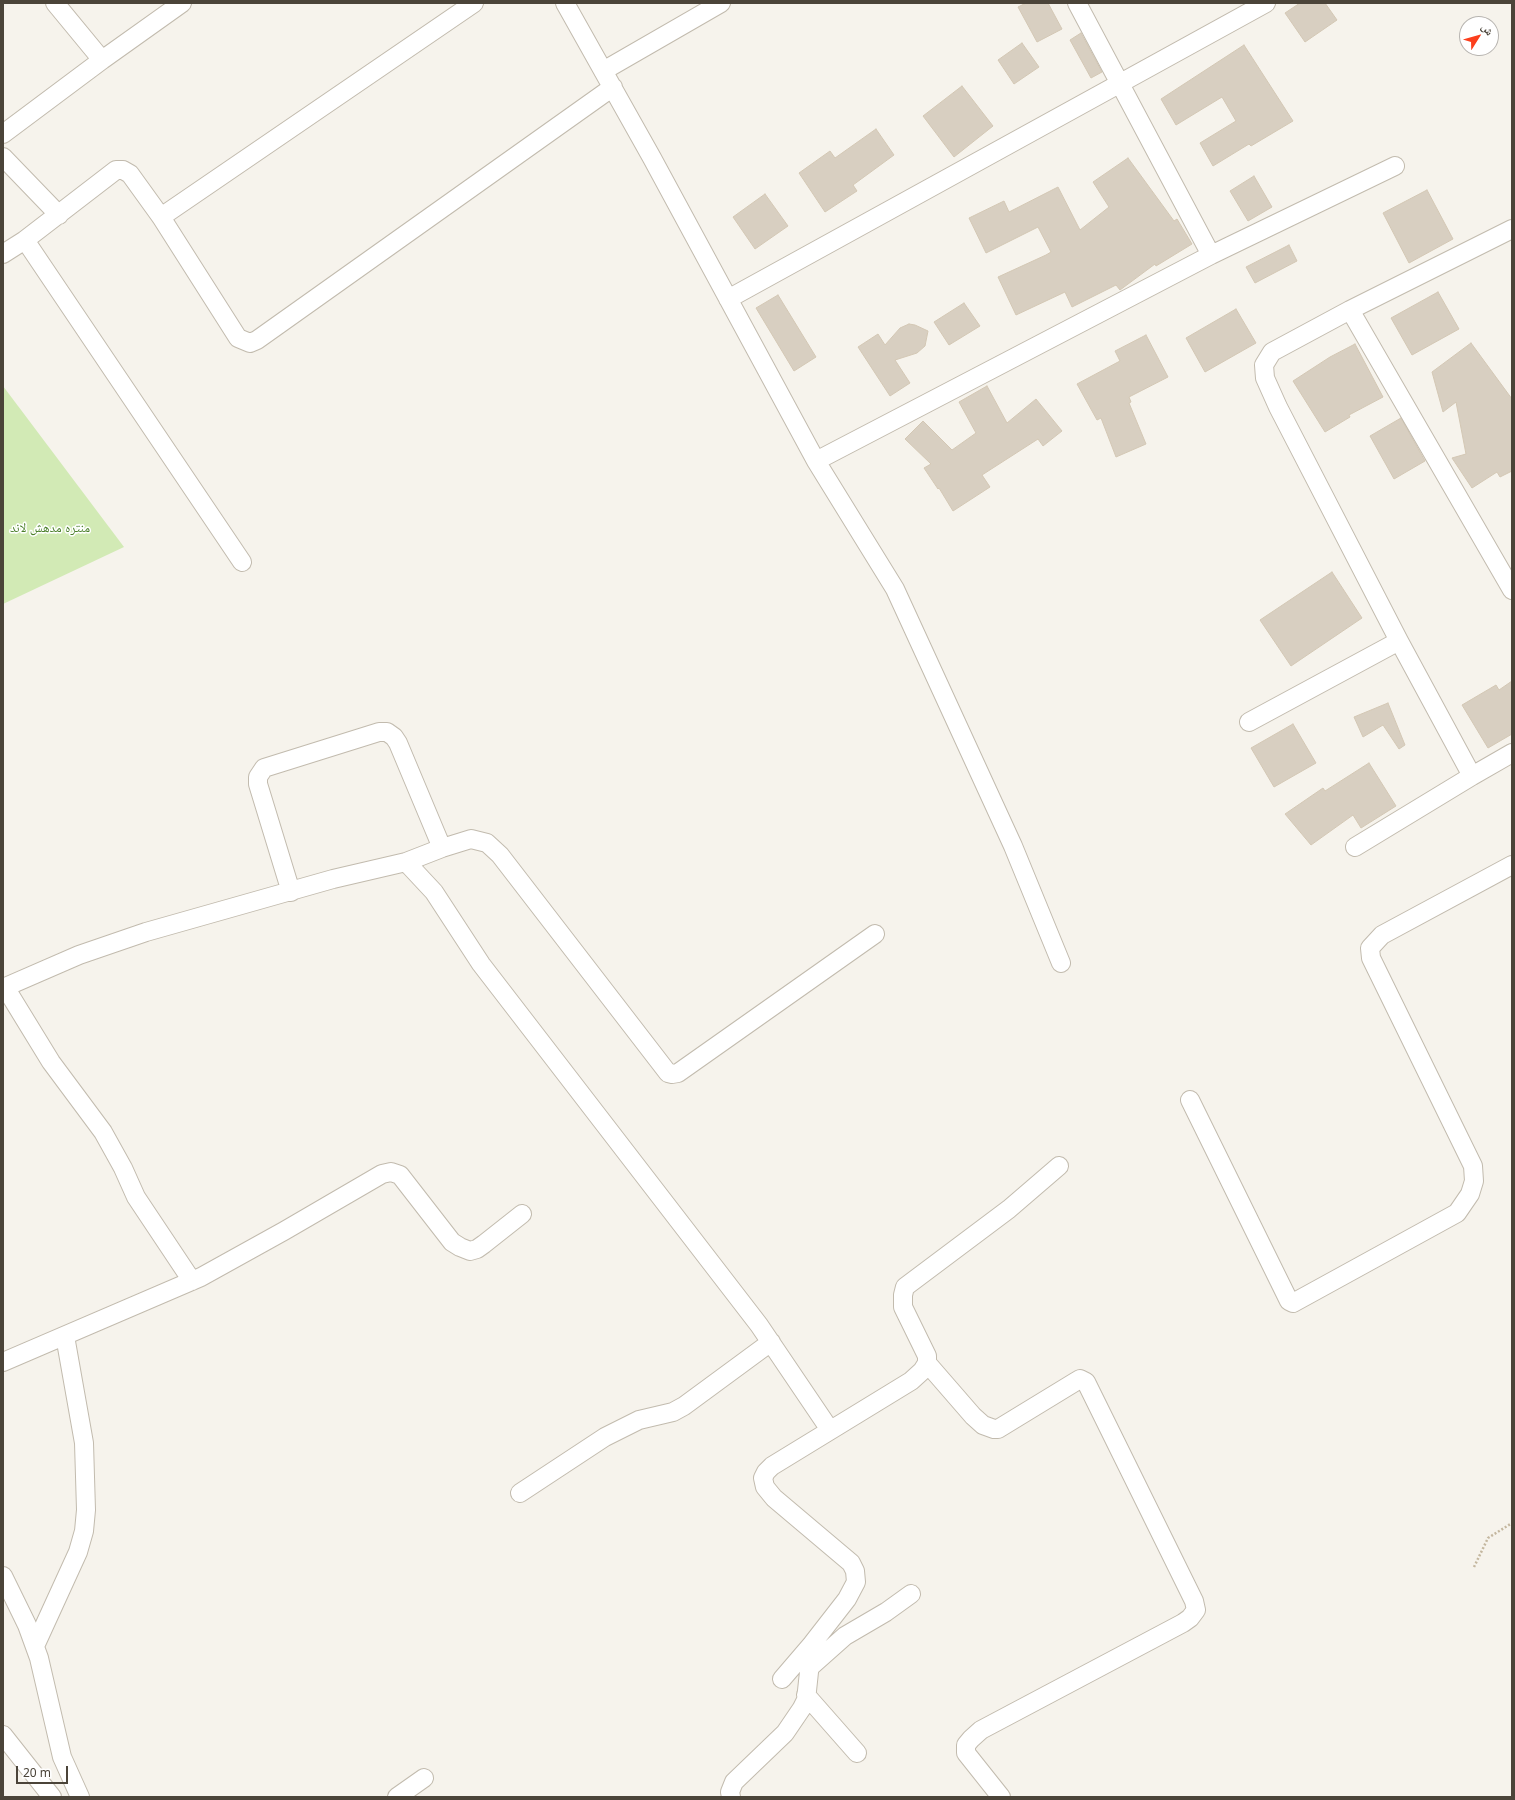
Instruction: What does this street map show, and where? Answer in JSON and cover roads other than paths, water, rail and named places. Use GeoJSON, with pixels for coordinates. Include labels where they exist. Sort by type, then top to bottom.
{"type":"FeatureCollection","features":[{"type":"Feature","properties":{"kind":"street"},"geometry":{"type":"LineString","coordinates":[[55,3],[102,60]]}},
{"type":"Feature","properties":{"kind":"street"},"geometry":{"type":"LineString","coordinates":[[3,134],[102,60],[182,3]]}},
{"type":"Feature","properties":{"kind":"street"},"geometry":{"type":"LineString","coordinates":[[161,217],[474,3]]}},
{"type":"Feature","properties":{"kind":"street"},"geometry":{"type":"LineString","coordinates":[[565,3],[613,87],[816,461],[898,596],[1013,846],[1061,963]]}},
{"type":"Feature","properties":{"kind":"street"},"geometry":{"type":"LineString","coordinates":[[604,71],[721,3]]}},
{"type":"Feature","properties":{"kind":"street"},"geometry":{"type":"LineString","coordinates":[[1077,3],[1211,255]]}},
{"type":"Feature","properties":{"kind":"street"},"geometry":{"type":"LineString","coordinates":[[728,299],[1266,3]]}},
{"type":"Feature","properties":{"kind":"street"},"geometry":{"type":"LineString","coordinates":[[3,254],[59,215],[116,170],[123,170],[130,174],[161,217],[238,338],[250,343],[257,340],[613,87]]}},
{"type":"Feature","properties":{"kind":"street"},"geometry":{"type":"LineString","coordinates":[[3,157],[59,215]]}},
{"type":"Feature","properties":{"kind":"street"},"geometry":{"type":"LineString","coordinates":[[816,461],[1211,255],[1395,166]]}},
{"type":"Feature","properties":{"kind":"street"},"geometry":{"type":"LineString","coordinates":[[1472,776],[1399,641],[1265,378],[1264,365],[1272,352],[1350,310],[1512,229]]}},
{"type":"Feature","properties":{"kind":"street"},"geometry":{"type":"LineString","coordinates":[[25,240],[242,562]]}},
{"type":"Feature","properties":{"kind":"street"},"geometry":{"type":"LineString","coordinates":[[1350,310],[1512,590]]}},
{"type":"Feature","properties":{"kind":"street"},"geometry":{"type":"LineString","coordinates":[[1249,722],[1399,641]]}},
{"type":"Feature","properties":{"kind":"street"},"geometry":{"type":"LineString","coordinates":[[291,892],[258,784],[258,777],[264,768],[379,732],[387,732],[394,737],[398,743],[442,848]]}},
{"type":"Feature","properties":{"kind":"street"},"geometry":{"type":"LineString","coordinates":[[1355,847],[1512,753]]}},
{"type":"Feature","properties":{"kind":"street"},"geometry":{"type":"LineString","coordinates":[[192,1281],[136,1197],[123,1168],[103,1132],[51,1062],[4,988],[79,955],[146,932],[333,879],[406,862],[471,839],[487,843],[500,855],[668,1073],[672,1074],[678,1073],[875,934]]}},
{"type":"Feature","properties":{"kind":"street"},"geometry":{"type":"LineString","coordinates":[[406,862],[434,892],[481,964],[770,1342],[830,1430]]}},
{"type":"Feature","properties":{"kind":"street"},"geometry":{"type":"LineString","coordinates":[[1190,1100],[1289,1301],[1293,1303],[1457,1213],[1470,1194],[1474,1181],[1473,1166],[1371,958],[1370,948],[1382,935],[1512,865]]}},
{"type":"Feature","properties":{"kind":"street"},"geometry":{"type":"LineString","coordinates":[[1001,1797],[966,1753],[966,1745],[971,1738],[981,1730],[1183,1623],[1190,1618],[1196,1610],[1194,1601],[1086,1382],[1080,1379],[998,1429],[983,1425],[973,1416],[927,1364],[927,1356],[903,1307],[905,1287],[1009,1209],[1059,1166]]}},
{"type":"Feature","properties":{"kind":"street"},"geometry":{"type":"LineString","coordinates":[[3,1362],[192,1281],[284,1231],[382,1174],[391,1172],[400,1175],[452,1242],[465,1249],[477,1249],[522,1214]]}},
{"type":"Feature","properties":{"kind":"street"},"geometry":{"type":"LineString","coordinates":[[35,1646],[78,1552],[84,1531],[86,1510],[84,1443],[64,1336]]}},
{"type":"Feature","properties":{"kind":"street"},"geometry":{"type":"LineString","coordinates":[[520,1493],[605,1437],[639,1420],[673,1412],[684,1406],[770,1342]]}},
{"type":"Feature","properties":{"kind":"street"},"geometry":{"type":"LineString","coordinates":[[782,1679],[812,1644],[853,1590],[856,1582],[855,1571],[851,1563],[774,1498],[765,1487],[763,1478],[772,1466],[911,1381],[927,1364]]}},
{"type":"Feature","properties":{"kind":"street"},"geometry":{"type":"LineString","coordinates":[[3,1576],[27,1625],[35,1646],[62,1757],[80,1797]]}},
{"type":"Feature","properties":{"kind":"street"},"geometry":{"type":"LineString","coordinates":[[809,1668],[845,1636],[886,1612],[911,1594]]}},
{"type":"Feature","properties":{"kind":"street"},"geometry":{"type":"LineString","coordinates":[[731,1797],[730,1792],[734,1782],[786,1733],[802,1708],[806,1695],[812,1644]]}},
{"type":"Feature","properties":{"kind":"street"},"geometry":{"type":"LineString","coordinates":[[806,1695],[857,1753]]}},
{"type":"Feature","properties":{"kind":"street"},"geometry":{"type":"LineString","coordinates":[[3,1735],[52,1797]]}},
{"type":"Feature","properties":{"kind":"street"},"geometry":{"type":"LineString","coordinates":[[397,1797],[424,1778]]}},
{"type":"Feature","properties":{"kind":"park label","name":"منتره مدهش لاند"},"geometry":{"type":"Point","coordinates":[50,528]}}]}
